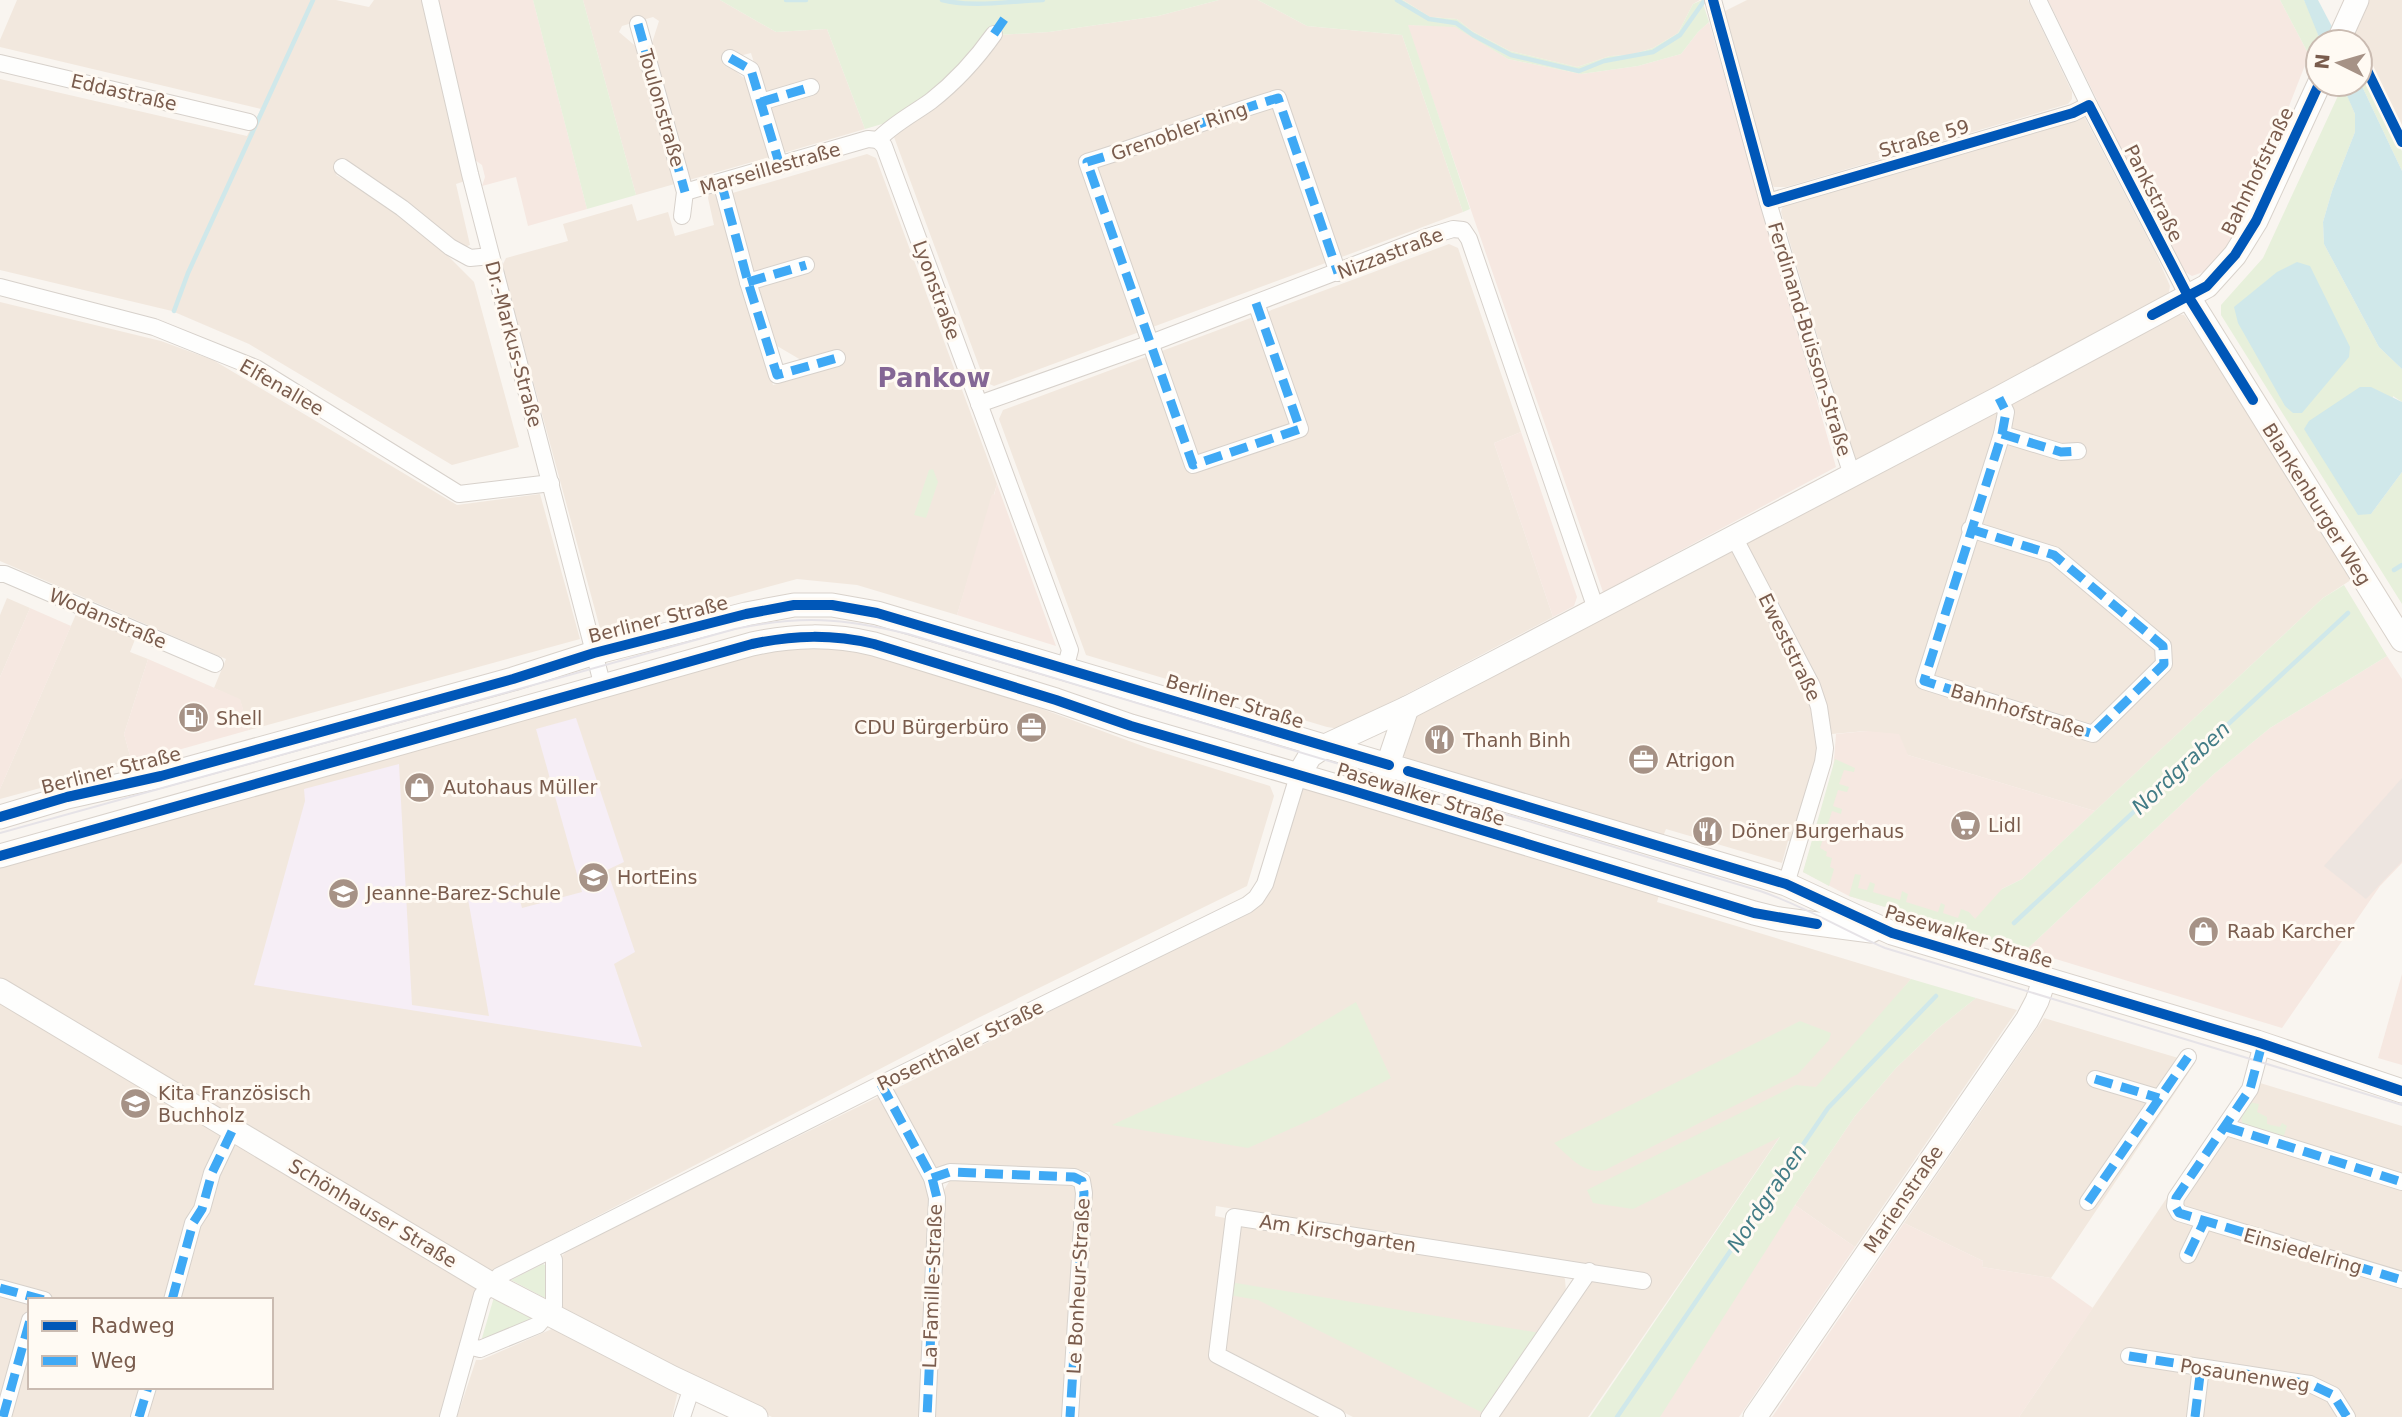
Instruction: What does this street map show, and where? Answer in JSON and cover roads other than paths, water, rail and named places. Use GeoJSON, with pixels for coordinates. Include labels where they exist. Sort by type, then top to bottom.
{"type":"FeatureCollection","features":[{"type":"Feature","properties":{"kind":"main road"},"geometry":{"type":"LineString","coordinates":[[2345,28],[2357,0]]}},
{"type":"Feature","properties":{"kind":"main road","name":"Bahnhofstraße"},"geometry":{"type":"LineString","coordinates":[[1325,746],[1407,708],[1853,475],[2188,296],[2216,278],[2246,238],[2312,98]]}},
{"type":"Feature","properties":{"kind":"main road","name":"Blankenburger Weg"},"geometry":{"type":"LineString","coordinates":[[2188,296],[2402,640]]}},
{"type":"Feature","properties":{"kind":"main road","name":"Berliner Straße"},"geometry":{"type":"LineString","coordinates":[[0,817],[68,797],[121,787],[513,679],[594,653],[794,605],[832,605],[877,612],[1325,746]]}},
{"type":"Feature","properties":{"kind":"main road"},"geometry":{"type":"LineString","coordinates":[[0,856],[771,640],[807,636],[850,639],[874,644],[1056,700],[1130,726],[1298,776],[1310,756],[1325,746]]}},
{"type":"Feature","properties":{"kind":"main road"},"geometry":{"type":"LineString","coordinates":[[1350,790],[1377,789],[1381,785],[1407,708]]}},
{"type":"Feature","properties":{"kind":"main road","name":"Pasewalker Straße"},"geometry":{"type":"LineString","coordinates":[[1325,746],[1786,884],[1892,933],[2262,1044],[2402,1091]]}},
{"type":"Feature","properties":{"kind":"main road","name":"Pasewalker Straße"},"geometry":{"type":"LineString","coordinates":[[1298,776],[1779,919],[1892,933]]}},
{"type":"Feature","properties":{"kind":"main road"},"geometry":{"type":"LineString","coordinates":[[1585,862],[1596,828]]}},
{"type":"Feature","properties":{"kind":"main road"},"geometry":{"type":"LineString","coordinates":[[1779,919],[1786,884]]}},
{"type":"Feature","properties":{"kind":"main road","name":"Marienstraße"},"geometry":{"type":"LineString","coordinates":[[1755,1417],[2026,1020],[2037,1001],[2045,978]]}},
{"type":"Feature","properties":{"kind":"main road","name":"Schönhauser Straße"},"geometry":{"type":"LineString","coordinates":[[0,990],[491,1284],[756,1417]]}},
{"type":"Feature","properties":{"kind":"street","name":"Dr.-Markus-Straße"},"geometry":{"type":"LineString","coordinates":[[430,0],[491,257],[603,687]]}},
{"type":"Feature","properties":{"kind":"street","name":"Ferdinand-Buisson-Straße"},"geometry":{"type":"LineString","coordinates":[[1713,0],[1768,202],[1822,384],[1853,475]]}},
{"type":"Feature","properties":{"kind":"street","name":"Pankstraße"},"geometry":{"type":"LineString","coordinates":[[2038,0],[2089,106],[2188,296]]}},
{"type":"Feature","properties":{"kind":"street","name":"Toulonstraße"},"geometry":{"type":"LineString","coordinates":[[638,24],[685,192]]}},
{"type":"Feature","properties":{"kind":"street"},"geometry":{"type":"LineString","coordinates":[[878,140],[933,100],[974,59],[994,34]]}},
{"type":"Feature","properties":{"kind":"street"},"geometry":{"type":"LineString","coordinates":[[730,58],[751,70],[780,166]]}},
{"type":"Feature","properties":{"kind":"street","name":"Eddastraße"},"geometry":{"type":"LineString","coordinates":[[0,63],[249,122]]}},
{"type":"Feature","properties":{"kind":"street"},"geometry":{"type":"LineString","coordinates":[[761,102],[811,87]]}},
{"type":"Feature","properties":{"kind":"street","name":"Grenobler Ring"},"geometry":{"type":"LineString","coordinates":[[1151,343],[1087,162],[1148,144],[1278,98],[1338,273]]}},
{"type":"Feature","properties":{"kind":"street","name":"Straße 59"},"geometry":{"type":"LineString","coordinates":[[1768,202],[2060,117],[2089,106]]}},
{"type":"Feature","properties":{"kind":"street","name":"Marseillestraße"},"geometry":{"type":"LineString","coordinates":[[682,216],[685,192],[868,139],[878,140]]}},
{"type":"Feature","properties":{"kind":"street","name":"Lyonstraße"},"geometry":{"type":"LineString","coordinates":[[878,140],[884,146],[1070,650],[1065,669]]}},
{"type":"Feature","properties":{"kind":"street"},"geometry":{"type":"LineString","coordinates":[[342,167],[402,208],[450,247],[470,258],[491,257]]}},
{"type":"Feature","properties":{"kind":"street"},"geometry":{"type":"LineString","coordinates":[[721,182],[777,375],[837,358]]}},
{"type":"Feature","properties":{"kind":"street","name":"Nizzastraße"},"geometry":{"type":"LineString","coordinates":[[979,404],[1151,343],[1453,229],[1463,230],[1596,609]]}},
{"type":"Feature","properties":{"kind":"street"},"geometry":{"type":"LineString","coordinates":[[748,282],[806,265]]}},
{"type":"Feature","properties":{"kind":"street","name":"Elfenallee"},"geometry":{"type":"LineString","coordinates":[[0,287],[154,327],[256,368],[459,494],[551,483]]}},
{"type":"Feature","properties":{"kind":"street"},"geometry":{"type":"LineString","coordinates":[[1151,343],[1194,465],[1300,429],[1256,303]]}},
{"type":"Feature","properties":{"kind":"street","name":"Bahnhofstraße"},"geometry":{"type":"LineString","coordinates":[[1970,528],[2054,555],[2163,646],[2164,664],[2093,734],[1924,681],[1970,528],[2002,433],[2006,412],[1999,398]]}},
{"type":"Feature","properties":{"kind":"street"},"geometry":{"type":"LineString","coordinates":[[2002,433],[2061,452],[2078,451]]}},
{"type":"Feature","properties":{"kind":"street","name":"Eweststraße"},"geometry":{"type":"LineString","coordinates":[[1734,537],[1812,686],[1824,732],[1823,762],[1786,884]]}},
{"type":"Feature","properties":{"kind":"street","name":"Wodanstraße"},"geometry":{"type":"LineString","coordinates":[[0,573],[215,664]]}},
{"type":"Feature","properties":{"kind":"street","name":"Rosenthaler Straße"},"geometry":{"type":"LineString","coordinates":[[491,1284],[499,1276],[881,1084],[1247,905],[1256,898],[1265,884],[1298,776]]}},
{"type":"Feature","properties":{"kind":"street","name":"Einsiedelring"},"geometry":{"type":"LineString","coordinates":[[2262,1044],[2250,1089],[2176,1198],[2175,1206],[2179,1213],[2402,1280]]}},
{"type":"Feature","properties":{"kind":"street"},"geometry":{"type":"LineString","coordinates":[[2088,1202],[2188,1057]]}},
{"type":"Feature","properties":{"kind":"street"},"geometry":{"type":"LineString","coordinates":[[2095,1079],[2158,1098]]}},
{"type":"Feature","properties":{"kind":"street","name":"La Famille-Straße"},"geometry":{"type":"LineString","coordinates":[[881,1084],[932,1178],[937,1198],[927,1417]]}},
{"type":"Feature","properties":{"kind":"street"},"geometry":{"type":"LineString","coordinates":[[2226,1128],[2402,1182]]}},
{"type":"Feature","properties":{"kind":"street"},"geometry":{"type":"LineString","coordinates":[[173,1298],[193,1223],[202,1209],[212,1173],[233,1129]]}},
{"type":"Feature","properties":{"kind":"street","name":"Le Bonheur-Straße"},"geometry":{"type":"LineString","coordinates":[[932,1178],[950,1172],[1074,1177],[1082,1181],[1084,1193],[1070,1417]]}},
{"type":"Feature","properties":{"kind":"street","name":"Am Kirschgarten"},"geometry":{"type":"LineString","coordinates":[[1337,1417],[1217,1355],[1234,1217],[1643,1281]]}},
{"type":"Feature","properties":{"kind":"street"},"geometry":{"type":"LineString","coordinates":[[2188,1255],[2204,1222]]}},
{"type":"Feature","properties":{"kind":"street"},"geometry":{"type":"LineString","coordinates":[[468,1346],[480,1349],[538,1325],[554,1306],[554,1260],[549,1251]]}},
{"type":"Feature","properties":{"kind":"street"},"geometry":{"type":"LineString","coordinates":[[1489,1417],[1589,1272]]}},
{"type":"Feature","properties":{"kind":"street"},"geometry":{"type":"LineString","coordinates":[[448,1417],[482,1296],[491,1284]]}},
{"type":"Feature","properties":{"kind":"street"},"geometry":{"type":"LineString","coordinates":[[0,1288],[35,1298]]}},
{"type":"Feature","properties":{"kind":"street"},"geometry":{"type":"LineString","coordinates":[[3,1417],[28,1327]]}},
{"type":"Feature","properties":{"kind":"street","name":"Posaunenweg"},"geometry":{"type":"LineString","coordinates":[[2129,1356],[2310,1384],[2333,1395],[2347,1417]]}},
{"type":"Feature","properties":{"kind":"street"},"geometry":{"type":"LineString","coordinates":[[2195,1417],[2201,1367]]}},
{"type":"Feature","properties":{"kind":"street"},"geometry":{"type":"LineString","coordinates":[[682,1417],[692,1387]]}},
{"type":"Feature","properties":{"kind":"street"},"geometry":{"type":"LineString","coordinates":[[139,1417],[147,1389]]}},
{"type":"Feature","properties":{"kind":"water"},"geometry":{"type":"Polygon","coordinates":[[[2304,0],[2318,0],[2333,28],[2315,28],[2304,0]]]}},
{"type":"Feature","properties":{"kind":"water"},"geometry":{"type":"Polygon","coordinates":[[[2348,98],[2368,98],[2402,171],[2402,369],[2379,347],[2324,244],[2323,222],[2355,132],[2355,114],[2348,98]]]}},
{"type":"Feature","properties":{"kind":"water"},"geometry":{"type":"Polygon","coordinates":[[[2297,262],[2310,266],[2350,347],[2349,357],[2302,413],[2293,413],[2285,406],[2238,323],[2234,307],[2277,272],[2297,262]]]}},
{"type":"Feature","properties":{"kind":"water"},"geometry":{"type":"Polygon","coordinates":[[[2360,387],[2371,387],[2402,402],[2402,472],[2371,514],[2358,515],[2304,429],[2309,421],[2360,387]]]}},
{"type":"Feature","properties":{"kind":"waterway"},"geometry":{"type":"LineString","coordinates":[[174,311],[188,273],[313,0]]}},
{"type":"Feature","properties":{"kind":"waterway"},"geometry":{"type":"LineString","coordinates":[[786,0],[806,0]]}},
{"type":"Feature","properties":{"kind":"waterway"},"geometry":{"type":"LineString","coordinates":[[942,0],[979,4],[1043,0]]}},
{"type":"Feature","properties":{"kind":"waterway"},"geometry":{"type":"LineString","coordinates":[[1397,0],[1429,19],[1456,23],[1511,55],[1579,71],[1604,61],[1653,52],[1680,35],[1704,1]]}},
{"type":"Feature","properties":{"kind":"waterway","name":"Nordgraben"},"geometry":{"type":"LineString","coordinates":[[2394,570],[2402,565]]}},
{"type":"Feature","properties":{"kind":"waterway","name":"Nordgraben"},"geometry":{"type":"LineString","coordinates":[[2014,923],[2348,613]]}},
{"type":"Feature","properties":{"kind":"waterway","name":"Nordgraben"},"geometry":{"type":"LineString","coordinates":[[1617,1417],[1828,1108],[1936,996]]}},
{"type":"Feature","properties":{"kind":"tram line"},"geometry":{"type":"LineString","coordinates":[[0,833],[735,629],[801,620],[863,624],[908,634],[1760,891],[1885,948],[2402,1105]]}},
{"type":"Feature","properties":{"kind":"place","name":"Shell"},"geometry":{"type":"Point","coordinates":[193,718]}},
{"type":"Feature","properties":{"kind":"place","name":"CDU Bürgerbüro"},"geometry":{"type":"Point","coordinates":[1032,727]}},
{"type":"Feature","properties":{"kind":"place","name":"Thanh Binh"},"geometry":{"type":"Point","coordinates":[1440,740]}},
{"type":"Feature","properties":{"kind":"place","name":"Atrigon"},"geometry":{"type":"Point","coordinates":[1643,760]}},
{"type":"Feature","properties":{"kind":"place","name":"Autohaus Müller"},"geometry":{"type":"Point","coordinates":[420,787]}},
{"type":"Feature","properties":{"kind":"place","name":"Lidl"},"geometry":{"type":"Point","coordinates":[1965,825]}},
{"type":"Feature","properties":{"kind":"place","name":"Döner Burgerhaus"},"geometry":{"type":"Point","coordinates":[1708,831]}},
{"type":"Feature","properties":{"kind":"place","name":"HortEins"},"geometry":{"type":"Point","coordinates":[594,877]}},
{"type":"Feature","properties":{"kind":"place","name":"Jeanne-Barez-Schule"},"geometry":{"type":"Point","coordinates":[343,893]}},
{"type":"Feature","properties":{"kind":"place","name":"Raab Karcher"},"geometry":{"type":"Point","coordinates":[2204,931]}},
{"type":"Feature","properties":{"kind":"place","name":"Kita Französisch Buchholz"},"geometry":{"type":"Point","coordinates":[135,1104]}},
{"type":"Feature","properties":{"kind":"district","name":"Pankow"},"geometry":{"type":"Point","coordinates":[934,378]}}]}
